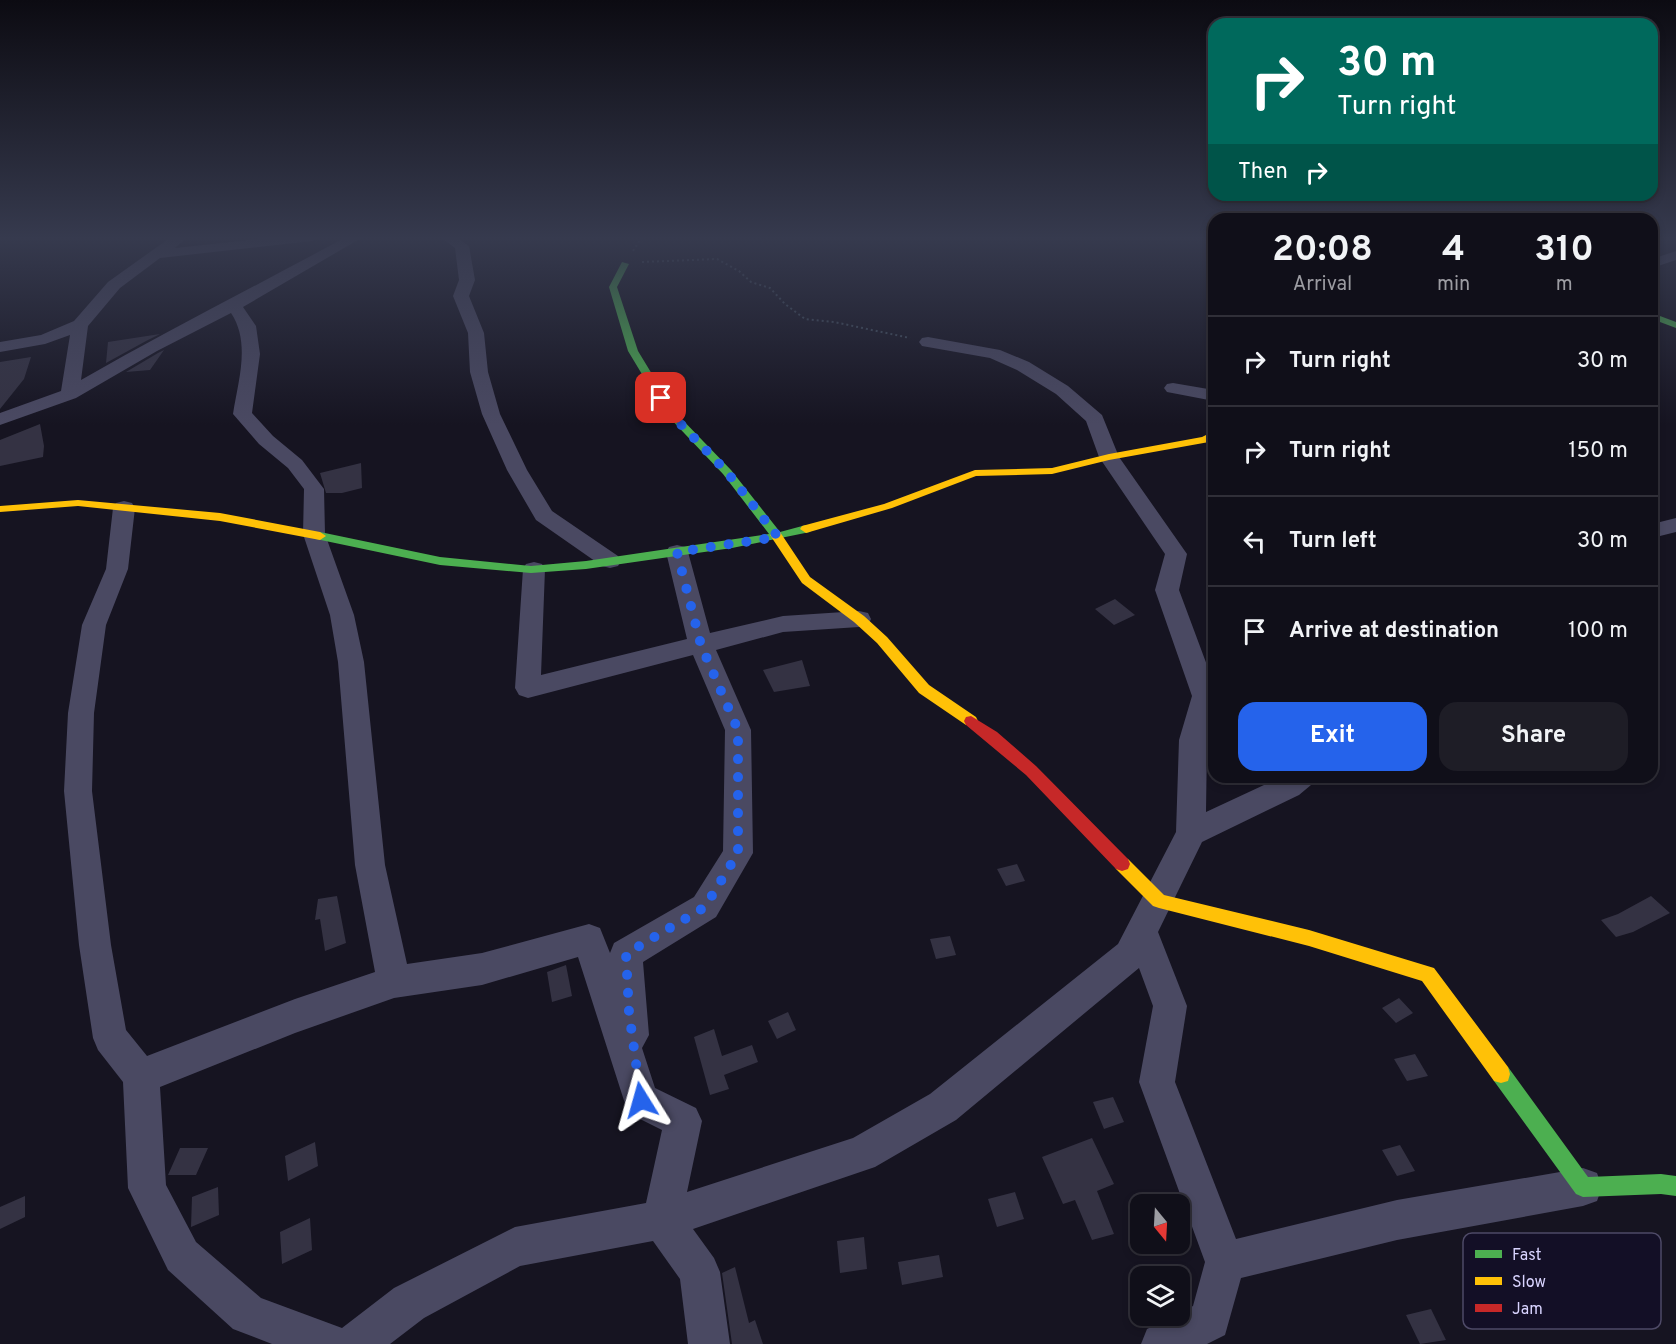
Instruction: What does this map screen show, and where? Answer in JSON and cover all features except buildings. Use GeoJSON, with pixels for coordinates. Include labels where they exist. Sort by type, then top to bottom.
{"type":"FeatureCollection","features":[{"type":"Feature","properties":{"kind":"street"},"geometry":{"type":"LineString","coordinates":[[0,347],[45,339],[80,325],[101,300]]}},
{"type":"Feature","properties":{"kind":"street"},"geometry":{"type":"LineString","coordinates":[[0,419],[70,394],[151,347],[243,300]]}},
{"type":"Feature","properties":{"kind":"street"},"geometry":{"type":"LineString","coordinates":[[463,300],[476,333],[479,372],[490,414],[517,470],[544,515],[610,561]]}},
{"type":"Feature","properties":{"kind":"street"},"geometry":{"type":"LineString","coordinates":[[617,300],[633,351],[671,414],[727,472],[778,537],[806,580],[859,619],[882,640],[924,689],[988,733],[1027,768],[1151,916],[1170,1006],[1157,1082],[1225,1262],[1210,1320],[1162,1344]]}},
{"type":"Feature","properties":{"kind":"street"},"geometry":{"type":"LineString","coordinates":[[234,305],[248,326],[251,354],[242,414],[266,440],[295,464],[314,489],[314,534],[342,615],[351,662],[370,865],[394,982]]}},
{"type":"Feature","properties":{"kind":"street"},"geometry":{"type":"LineString","coordinates":[[1658,318],[1676,325]]}},
{"type":"Feature","properties":{"kind":"street"},"geometry":{"type":"LineString","coordinates":[[70,394],[80,325]]}},
{"type":"Feature","properties":{"kind":"street"},"geometry":{"type":"LineString","coordinates":[[356,1344],[409,1303],[516,1247],[662,1220],[862,1154],[943,1107],[1130,955],[1191,833],[1193,740],[1205,696],[1167,590],[1176,554],[1108,457],[1095,419],[1062,390],[1023,366],[994,354],[928,342]]}},
{"type":"Feature","properties":{"kind":"street"},"geometry":{"type":"LineString","coordinates":[[1173,388],[1208,395]]}},
{"type":"Feature","properties":{"kind":"street"},"geometry":{"type":"LineString","coordinates":[[0,509],[78,503],[220,517],[314,534],[413,558],[513,569],[534,569],[610,561],[778,537],[888,506],[975,473],[1052,471],[1108,457],[1208,438]]}},
{"type":"Feature","properties":{"kind":"street"},"geometry":{"type":"LineString","coordinates":[[124,508],[117,569],[94,625],[81,713],[78,791],[94,945],[110,1038],[141,1076],[147,1188],[182,1256],[248,1314],[329,1344]]}},
{"type":"Feature","properties":{"kind":"street"},"geometry":{"type":"LineString","coordinates":[[1658,530],[1676,525]]}},
{"type":"Feature","properties":{"kind":"street"},"geometry":{"type":"LineString","coordinates":[[1658,538],[1676,536]]}},
{"type":"Feature","properties":{"kind":"street"},"geometry":{"type":"LineString","coordinates":[[641,1100],[629,1012],[626,954],[705,907],[738,853],[738,730],[701,645],[677,552]]}},
{"type":"Feature","properties":{"kind":"street"},"geometry":{"type":"LineString","coordinates":[[534,569],[528,688],[783,624],[859,619]]}},
{"type":"Feature","properties":{"kind":"street"},"geometry":{"type":"LineString","coordinates":[[1191,833],[1293,783]]}},
{"type":"Feature","properties":{"kind":"street"},"geometry":{"type":"LineString","coordinates":[[1151,916],[1309,938],[1428,974],[1583,1187]]}},
{"type":"Feature","properties":{"kind":"street"},"geometry":{"type":"LineString","coordinates":[[141,1076],[296,1016],[394,982],[482,969],[589,939],[641,1100],[683,1121],[662,1220],[700,1272],[709,1344]]}},
{"type":"Feature","properties":{"kind":"street"},"geometry":{"type":"LineString","coordinates":[[1225,1262],[1397,1220],[1583,1187],[1671,1180]]}},
{"type":"Feature","properties":{"kind":"path"},"geometry":{"type":"LineString","coordinates":[[783,300],[805,319],[834,322],[928,342]]}},
{"type":"Feature","properties":{"kind":"traffic: fast"},"geometry":{"type":"LineString","coordinates":[[617,300],[633,351],[671,414],[727,472],[776,535]]}},
{"type":"Feature","properties":{"kind":"traffic: fast"},"geometry":{"type":"LineString","coordinates":[[1658,318],[1676,325]]}},
{"type":"Feature","properties":{"kind":"traffic: fast"},"geometry":{"type":"LineString","coordinates":[[320,536],[440,561],[531,570],[586,565],[732,544],[806,529]]}},
{"type":"Feature","properties":{"kind":"traffic: fast"},"geometry":{"type":"LineString","coordinates":[[1501,1074],[1583,1187],[1661,1184],[1676,1186]]}},
{"type":"Feature","properties":{"kind":"traffic: slow"},"geometry":{"type":"LineString","coordinates":[[806,529],[888,506],[975,473],[1052,471],[1109,457],[1208,438]]}},
{"type":"Feature","properties":{"kind":"traffic: slow"},"geometry":{"type":"LineString","coordinates":[[0,509],[78,503],[220,517],[320,536]]}},
{"type":"Feature","properties":{"kind":"traffic: slow"},"geometry":{"type":"LineString","coordinates":[[776,535],[806,580],[859,619],[882,640],[924,689],[971,721]]}},
{"type":"Feature","properties":{"kind":"traffic: slow"},"geometry":{"type":"LineString","coordinates":[[1122,864],[1159,901],[1309,938],[1428,974],[1501,1074]]}},
{"type":"Feature","properties":{"kind":"traffic: jam"},"geometry":{"type":"LineString","coordinates":[[971,721],[1031,770],[1122,864]]}},
{"type":"Feature","properties":{"kind":"route"},"geometry":{"type":"LineString","coordinates":[[641,1100],[629,1012],[626,954],[705,907],[738,853],[738,730],[701,645],[677,552],[778,537],[727,472],[671,414],[661,398]]}}]}
